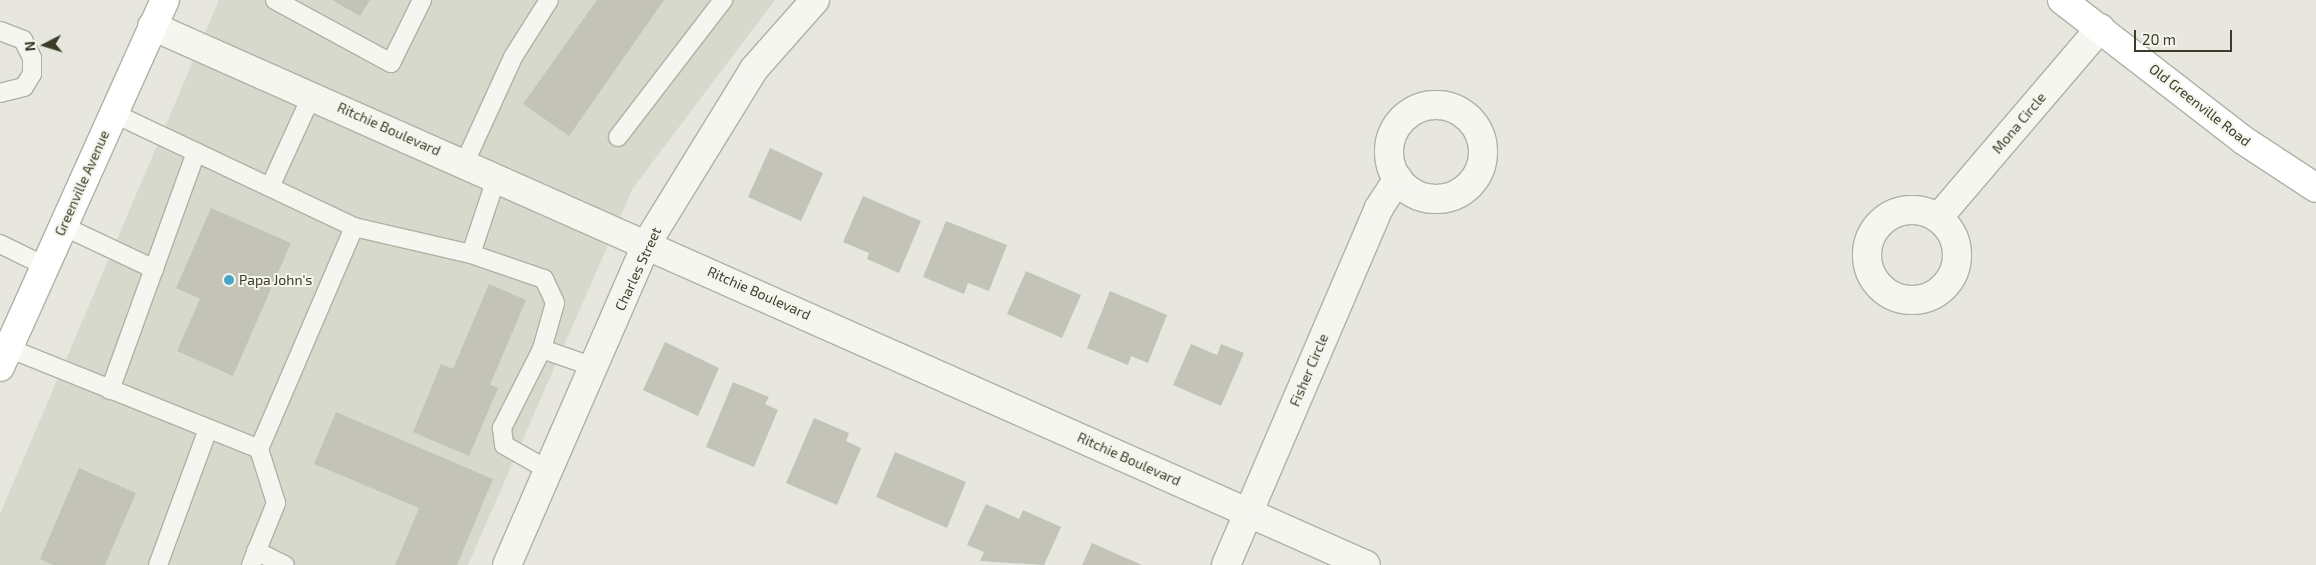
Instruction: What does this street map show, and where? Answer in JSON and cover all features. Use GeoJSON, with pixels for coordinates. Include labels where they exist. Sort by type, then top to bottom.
{"type":"FeatureCollection","features":[{"type":"Feature","properties":{"kind":"main road","name":"Greenville Avenue"},"geometry":{"type":"LineString","coordinates":[[6,345],[45,266],[165,0]]}},
{"type":"Feature","properties":{"kind":"main road","name":"Old Greenville Road"},"geometry":{"type":"LineString","coordinates":[[2062,0],[2243,140],[2316,188]]}},
{"type":"Feature","properties":{"kind":"street","name":"Charles Street"},"geometry":{"type":"LineString","coordinates":[[507,565],[647,243],[754,69],[815,0]]}},
{"type":"Feature","properties":{"kind":"street","name":"Ritchie Boulevard"},"geometry":{"type":"LineString","coordinates":[[152,26],[497,176],[1366,565]]}},
{"type":"Feature","properties":{"kind":"street","name":"Mona Circle"},"geometry":{"type":"LineString","coordinates":[[1938,218],[2100,28]]}},
{"type":"Feature","properties":{"kind":"street","name":"Fisher Circle"},"geometry":{"type":"LineString","coordinates":[[1226,565],[1379,208],[1398,178]]}},
{"type":"Feature","properties":{"kind":"lane"},"geometry":{"type":"LineString","coordinates":[[275,0],[391,63],[422,0]]}},
{"type":"Feature","properties":{"kind":"lane"},"geometry":{"type":"LineString","coordinates":[[465,162],[513,57],[549,0]]}},
{"type":"Feature","properties":{"kind":"lane"},"geometry":{"type":"LineString","coordinates":[[618,137],[723,0]]}},
{"type":"Feature","properties":{"kind":"lane"},"geometry":{"type":"LineString","coordinates":[[0,31],[23,40],[32,58],[32,74],[24,87],[0,93]]}},
{"type":"Feature","properties":{"kind":"lane"},"geometry":{"type":"LineString","coordinates":[[270,187],[312,95]]}},
{"type":"Feature","properties":{"kind":"lane"},"geometry":{"type":"LineString","coordinates":[[113,113],[354,227],[471,254],[544,279],[556,303],[542,349],[502,428],[504,445],[548,470]]}},
{"type":"Feature","properties":{"kind":"lane"},"geometry":{"type":"LineString","coordinates":[[110,390],[196,152]]}},
{"type":"Feature","properties":{"kind":"lane"},"geometry":{"type":"LineString","coordinates":[[471,254],[497,176]]}},
{"type":"Feature","properties":{"kind":"lane"},"geometry":{"type":"LineString","coordinates":[[63,226],[154,269]]}},
{"type":"Feature","properties":{"kind":"lane"},"geometry":{"type":"LineString","coordinates":[[285,565],[254,558],[276,503],[259,450],[354,227]]}},
{"type":"Feature","properties":{"kind":"lane"},"geometry":{"type":"LineString","coordinates":[[0,244],[45,266]]}},
{"type":"Feature","properties":{"kind":"lane"},"geometry":{"type":"LineString","coordinates":[[6,345],[110,390],[259,450]]}},
{"type":"Feature","properties":{"kind":"lane"},"geometry":{"type":"LineString","coordinates":[[542,349],[594,367]]}},
{"type":"Feature","properties":{"kind":"lane"},"geometry":{"type":"LineString","coordinates":[[158,565],[208,429]]}},
{"type":"Feature","properties":{"kind":"shaded area"},"geometry":{"type":"Polygon","coordinates":[[[219,0],[775,0],[633,188],[468,565],[0,565],[0,514],[219,0]]]}},
{"type":"Feature","properties":{"kind":"building"},"geometry":{"type":"Polygon","coordinates":[[[332,0],[370,0],[360,16],[332,0]]]}},
{"type":"Feature","properties":{"kind":"building"},"geometry":{"type":"Polygon","coordinates":[[[597,0],[664,0],[569,136],[523,104],[597,0]]]}},
{"type":"Feature","properties":{"kind":"building"},"geometry":{"type":"Polygon","coordinates":[[[770,148],[823,173],[801,221],[748,197],[770,148]]]}},
{"type":"Feature","properties":{"kind":"building"},"geometry":{"type":"Polygon","coordinates":[[[863,196],[921,221],[899,273],[867,259],[869,253],[843,242],[863,196]]]}},
{"type":"Feature","properties":{"kind":"building"},"geometry":{"type":"Polygon","coordinates":[[[211,208],[291,243],[233,376],[177,351],[200,299],[176,288],[211,208]]]}},
{"type":"Feature","properties":{"kind":"building"},"geometry":{"type":"Polygon","coordinates":[[[946,221],[1007,245],[989,291],[968,283],[964,294],[923,277],[946,221]]]}},
{"type":"Feature","properties":{"kind":"building"},"geometry":{"type":"Polygon","coordinates":[[[1026,271],[1081,295],[1062,338],[1007,314],[1026,271]]]}},
{"type":"Feature","properties":{"kind":"building"},"geometry":{"type":"Polygon","coordinates":[[[489,284],[526,300],[490,385],[498,388],[469,456],[413,432],[441,364],[453,369],[489,284]]]}},
{"type":"Feature","properties":{"kind":"building"},"geometry":{"type":"Polygon","coordinates":[[[1110,291],[1167,315],[1148,363],[1131,356],[1128,365],[1087,348],[1110,291]]]}},
{"type":"Feature","properties":{"kind":"building"},"geometry":{"type":"Polygon","coordinates":[[[665,342],[719,368],[698,416],[643,390],[665,342]]]}},
{"type":"Feature","properties":{"kind":"building"},"geometry":{"type":"Polygon","coordinates":[[[1191,344],[1217,355],[1221,344],[1244,353],[1221,406],[1173,385],[1191,344]]]}},
{"type":"Feature","properties":{"kind":"building"},"geometry":{"type":"Polygon","coordinates":[[[733,382],[769,397],[765,404],[778,410],[754,467],[706,447],[733,382]]]}},
{"type":"Feature","properties":{"kind":"building"},"geometry":{"type":"Polygon","coordinates":[[[336,412],[493,479],[457,565],[395,565],[419,508],[314,464],[336,412]]]}},
{"type":"Feature","properties":{"kind":"building"},"geometry":{"type":"Polygon","coordinates":[[[814,418],[849,433],[846,441],[861,448],[837,505],[786,483],[814,418]]]}},
{"type":"Feature","properties":{"kind":"building"},"geometry":{"type":"Polygon","coordinates":[[[895,452],[966,482],[947,528],[876,497],[895,452]]]}},
{"type":"Feature","properties":{"kind":"building"},"geometry":{"type":"Polygon","coordinates":[[[79,468],[136,493],[105,565],[53,565],[40,559],[79,468]]]}},
{"type":"Feature","properties":{"kind":"building"},"geometry":{"type":"Polygon","coordinates":[[[986,504],[1019,519],[1023,510],[1061,527],[1044,565],[980,561],[984,552],[967,545],[986,504]]]}},
{"type":"Feature","properties":{"kind":"building"},"geometry":{"type":"Polygon","coordinates":[[[1092,543],[1142,565],[1082,565],[1092,543]]]}},
{"type":"Feature","properties":{"kind":"place","name":"Papa John's"},"geometry":{"type":"Point","coordinates":[229,280]}}]}
